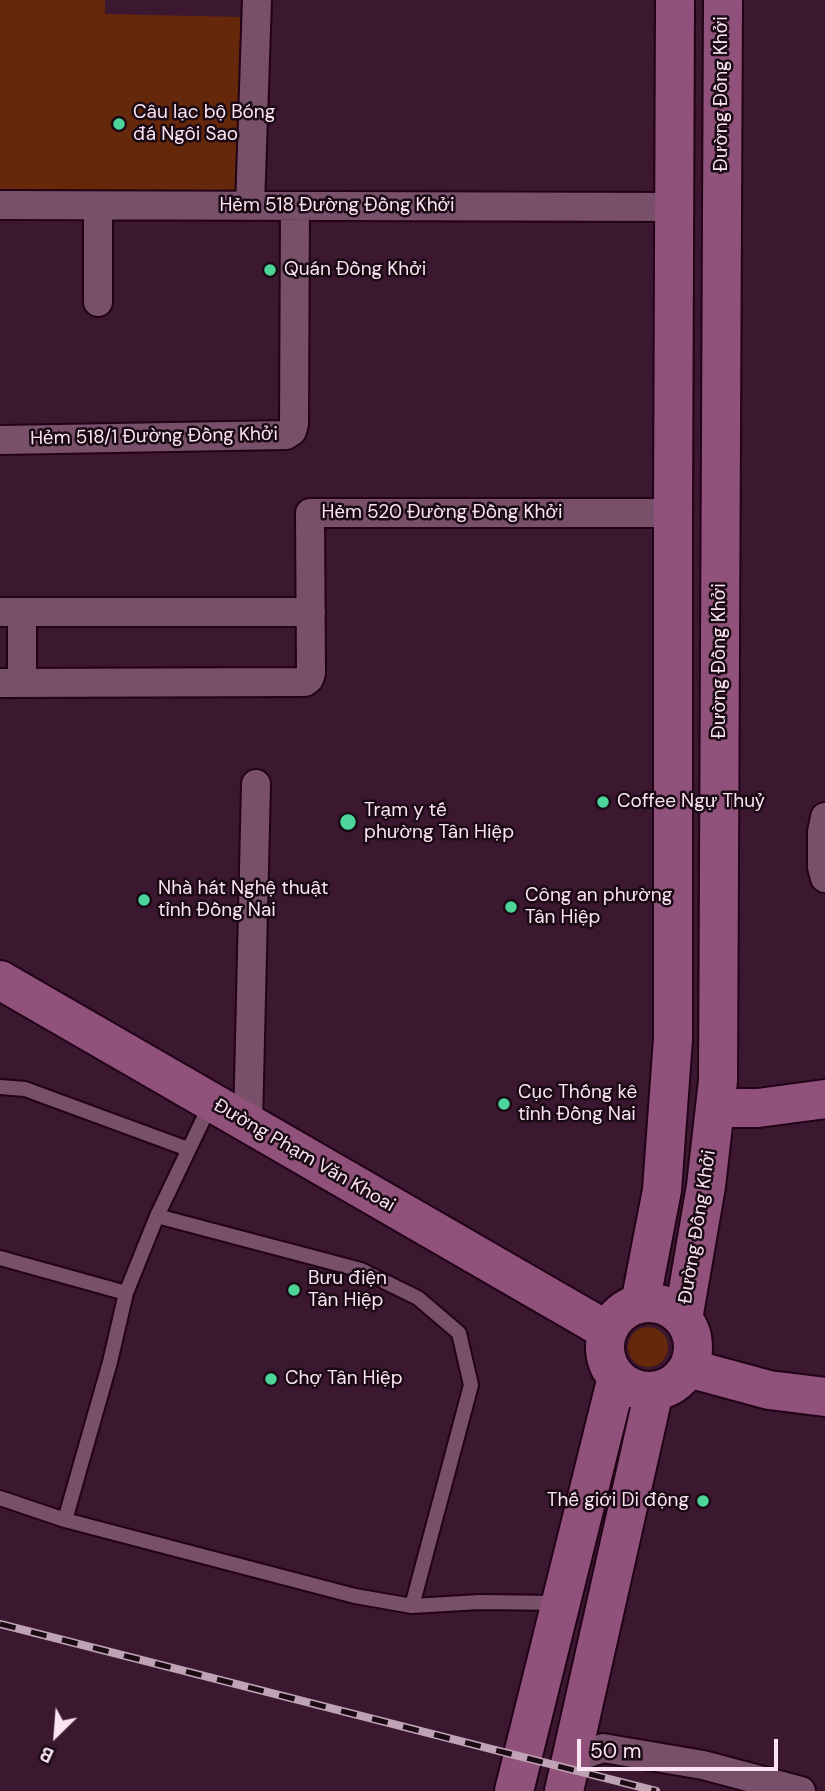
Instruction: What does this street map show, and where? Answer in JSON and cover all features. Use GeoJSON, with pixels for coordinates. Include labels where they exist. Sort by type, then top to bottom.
{"type":"FeatureCollection","features":[{"type":"Feature","properties":{"kind":"main road"},"geometry":{"type":"LineString","coordinates":[[640,1304],[662,1190],[673,1039],[676,6],[723,6]]}},
{"type":"Feature","properties":{"kind":"main road","name":"Đường Đồng Khởi"},"geometry":{"type":"LineString","coordinates":[[683,1319],[702,1215],[716,1108],[719,1024],[723,6]]}},
{"type":"Feature","properties":{"kind":"main road","name":"Đường Phạm Văn Khoai"},"geometry":{"type":"LineString","coordinates":[[0,980],[608,1332]]}},
{"type":"Feature","properties":{"kind":"main road"},"geometry":{"type":"LineString","coordinates":[[716,1108],[758,1108],[825,1099]]}},
{"type":"Feature","properties":{"kind":"main road"},"geometry":{"type":"LineString","coordinates":[[652,1303],[674,1311],[683,1319],[693,1343],[691,1360],[688,1368],[674,1383],[654,1391],[644,1391],[625,1384],[617,1377],[607,1361],[605,1351],[608,1332],[620,1314],[640,1304],[652,1303]]}},
{"type":"Feature","properties":{"kind":"main road"},"geometry":{"type":"LineString","coordinates":[[688,1368],[769,1390],[825,1397]]}},
{"type":"Feature","properties":{"kind":"main road"},"geometry":{"type":"LineString","coordinates":[[514,1791],[617,1377]]}},
{"type":"Feature","properties":{"kind":"main road"},"geometry":{"type":"LineString","coordinates":[[524,1749],[568,1775],[654,1391]]}},
{"type":"Feature","properties":{"kind":"street"},"geometry":{"type":"LineString","coordinates":[[250,206],[257,0]]}},
{"type":"Feature","properties":{"kind":"street","name":"Hẻm 518 Đường Đồng Khởi"},"geometry":{"type":"LineString","coordinates":[[0,205],[675,207]]}},
{"type":"Feature","properties":{"kind":"street"},"geometry":{"type":"LineString","coordinates":[[98,205],[98,302]]}},
{"type":"Feature","properties":{"kind":"street","name":"Hẻm 518/1 Đường Đồng Khởi"},"geometry":{"type":"LineString","coordinates":[[0,440],[286,435],[292,431],[295,206]]}},
{"type":"Feature","properties":{"kind":"street","name":"Hẻm 520 Đường Đồng Khởi"},"geometry":{"type":"LineString","coordinates":[[11,683],[305,682],[311,673],[310,513],[673,513]]}},
{"type":"Feature","properties":{"kind":"street"},"geometry":{"type":"LineString","coordinates":[[11,683],[11,612],[311,612]]}},
{"type":"Feature","properties":{"kind":"street"},"geometry":{"type":"LineString","coordinates":[[248,1124],[256,784]]}},
{"type":"Feature","properties":{"kind":"street"},"geometry":{"type":"LineString","coordinates":[[825,817],[822,867],[825,878]]}},
{"type":"Feature","properties":{"kind":"street"},"geometry":{"type":"LineString","coordinates":[[568,1775],[603,1748],[703,1765],[801,1791]]}},
{"type":"Feature","properties":{"kind":"lane"},"geometry":{"type":"LineString","coordinates":[[0,1087],[24,1089],[188,1149]]}},
{"type":"Feature","properties":{"kind":"lane"},"geometry":{"type":"LineString","coordinates":[[65,1520],[110,1362],[126,1293],[157,1216],[211,1102]]}},
{"type":"Feature","properties":{"kind":"lane"},"geometry":{"type":"LineString","coordinates":[[157,1216],[361,1270],[418,1298],[459,1333],[471,1385],[412,1606]]}},
{"type":"Feature","properties":{"kind":"lane"},"geometry":{"type":"LineString","coordinates":[[0,1258],[126,1293]]}},
{"type":"Feature","properties":{"kind":"lane"},"geometry":{"type":"LineString","coordinates":[[0,1498],[65,1520],[355,1596],[412,1606],[480,1602],[561,1603]]}},
{"type":"Feature","properties":{"kind":"shaded area","name":"Câu lạc bộ Bóng đá Ngôi Sao"},"geometry":{"type":"Polygon","coordinates":[[[0,0],[105,0],[105,14],[240,17],[239,193],[0,190],[0,0]]]}},
{"type":"Feature","properties":{"kind":"shaded area"},"geometry":{"type":"Polygon","coordinates":[[[648,1327],[656,1328],[662,1333],[667,1339],[667,1355],[662,1361],[656,1366],[648,1367],[640,1366],[634,1361],[629,1355],[628,1347],[629,1339],[634,1333],[640,1328],[648,1327]]]}},
{"type":"Feature","properties":{"kind":"railway"},"geometry":{"type":"LineString","coordinates":[[0,1624],[656,1791]]}},
{"type":"Feature","properties":{"kind":"place","name":"Câu lạc bộ Bóng đá Ngôi Sao"},"geometry":{"type":"Point","coordinates":[119,124]}},
{"type":"Feature","properties":{"kind":"place","name":"Quán Đồng Khởi"},"geometry":{"type":"Point","coordinates":[270,270]}},
{"type":"Feature","properties":{"kind":"place","name":"Coffee Ngự Thuỷ"},"geometry":{"type":"Point","coordinates":[603,802]}},
{"type":"Feature","properties":{"kind":"place","name":"Trạm y tế phường Tân Hiệp"},"geometry":{"type":"Point","coordinates":[348,822]}},
{"type":"Feature","properties":{"kind":"place","name":"Nhà hát Nghệ thuật tỉnh Đồng Nai"},"geometry":{"type":"Point","coordinates":[144,900]}},
{"type":"Feature","properties":{"kind":"place","name":"Công an phường Tân Hiệp"},"geometry":{"type":"Point","coordinates":[511,907]}},
{"type":"Feature","properties":{"kind":"place","name":"Cục Thống kê tỉnh Đồng Nai"},"geometry":{"type":"Point","coordinates":[504,1104]}},
{"type":"Feature","properties":{"kind":"place","name":"Bưu điện Tân Hiệp"},"geometry":{"type":"Point","coordinates":[294,1290]}},
{"type":"Feature","properties":{"kind":"place","name":"Chợ Tân Hiệp"},"geometry":{"type":"Point","coordinates":[271,1379]}},
{"type":"Feature","properties":{"kind":"place","name":"Thế giới Di động"},"geometry":{"type":"Point","coordinates":[703,1501]}}]}
